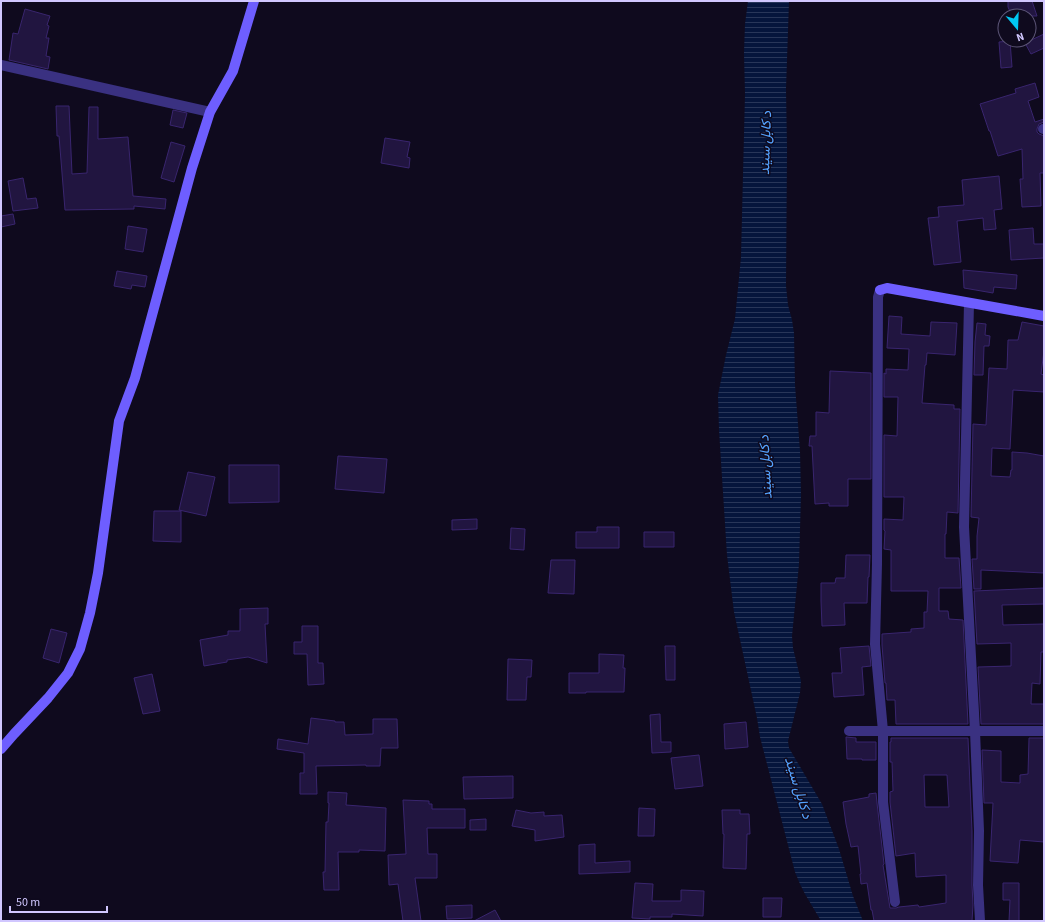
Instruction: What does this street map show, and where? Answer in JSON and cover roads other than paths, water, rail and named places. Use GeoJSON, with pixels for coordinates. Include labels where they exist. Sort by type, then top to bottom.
{"type":"FeatureCollection","features":[{"type":"Feature","properties":{"kind":"street"},"geometry":{"type":"LineString","coordinates":[[1,749],[48,698],[68,673],[80,649],[90,613],[98,573],[119,421],[135,378],[192,168],[210,112],[233,71],[254,1]]}},
{"type":"Feature","properties":{"kind":"street"},"geometry":{"type":"LineString","coordinates":[[1,65],[210,112]]}},
{"type":"Feature","properties":{"kind":"street"},"geometry":{"type":"LineString","coordinates":[[895,902],[884,802],[882,731],[875,644],[878,564],[878,297],[880,290],[887,288],[1044,316]]}},
{"type":"Feature","properties":{"kind":"street"},"geometry":{"type":"LineString","coordinates":[[969,303],[964,527],[975,731],[979,831],[978,885],[980,921]]}},
{"type":"Feature","properties":{"kind":"street"},"geometry":{"type":"LineString","coordinates":[[849,732],[1044,731]]}},
{"type":"Feature","properties":{"kind":"water","name":"د کابل سيند"},"geometry":{"type":"Polygon","coordinates":[[[748,1],[789,1],[786,89],[786,286],[788,305],[794,333],[795,385],[800,451],[801,495],[799,564],[792,636],[793,648],[801,681],[800,693],[788,741],[789,748],[822,804],[863,921],[821,921],[800,884],[795,872],[760,737],[734,612],[727,555],[718,395],[735,319],[741,257],[745,94],[744,53],[745,24],[748,1]]]}}]}
